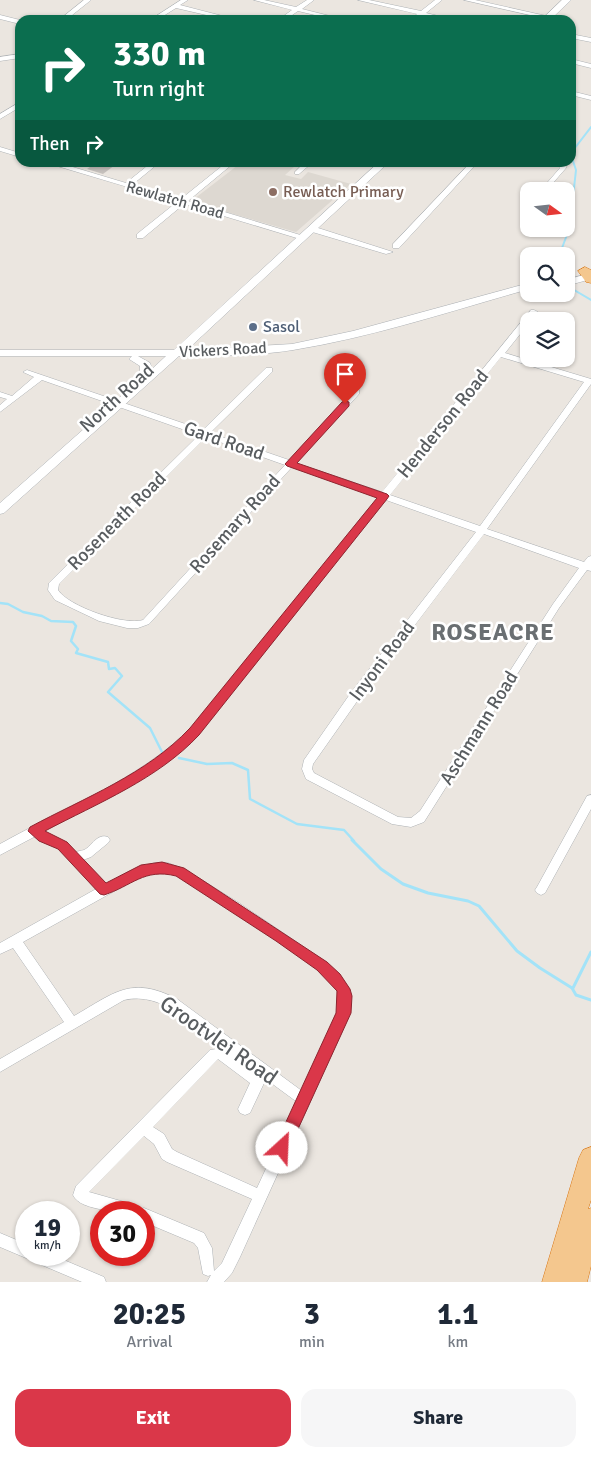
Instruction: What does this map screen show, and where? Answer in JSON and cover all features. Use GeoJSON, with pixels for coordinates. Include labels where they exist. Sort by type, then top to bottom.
{"type":"FeatureCollection","features":[{"type":"Feature","properties":{"kind":"highway"},"geometry":{"type":"LineString","coordinates":[[555,1282],[591,1158]]}},
{"type":"Feature","properties":{"kind":"highway"},"geometry":{"type":"LineString","coordinates":[[574,1282],[591,1220]]}},
{"type":"Feature","properties":{"kind":"main road"},"geometry":{"type":"LineString","coordinates":[[550,15],[567,0]]}},
{"type":"Feature","properties":{"kind":"main road","name":"North Road"},"geometry":{"type":"LineString","coordinates":[[0,510],[57,461],[116,403],[380,167]]}},
{"type":"Feature","properties":{"kind":"main road"},"geometry":{"type":"LineString","coordinates":[[575,275],[589,274]]}},
{"type":"Feature","properties":{"kind":"main road"},"geometry":{"type":"LineString","coordinates":[[575,279],[589,274]]}},
{"type":"Feature","properties":{"kind":"main road","name":"Vickers Road"},"geometry":{"type":"LineString","coordinates":[[0,359],[135,359],[292,347],[333,339],[520,288]]}},
{"type":"Feature","properties":{"kind":"main road","name":"North Road"},"geometry":{"type":"LineString","coordinates":[[146,372],[197,334],[235,301],[243,291]]}},
{"type":"Feature","properties":{"kind":"main road","name":"Vickers Road"},"geometry":{"type":"LineString","coordinates":[[0,352],[244,357],[319,349],[520,296]]}},
{"type":"Feature","properties":{"kind":"main road"},"geometry":{"type":"LineString","coordinates":[[197,334],[197,347],[210,353]]}},
{"type":"Feature","properties":{"kind":"main road"},"geometry":{"type":"LineString","coordinates":[[135,359],[146,365],[146,372]]}},
{"type":"Feature","properties":{"kind":"street"},"geometry":{"type":"LineString","coordinates":[[68,15],[88,0]]}},
{"type":"Feature","properties":{"kind":"street"},"geometry":{"type":"LineString","coordinates":[[162,15],[185,0]]}},
{"type":"Feature","properties":{"kind":"street"},"geometry":{"type":"LineString","coordinates":[[257,0],[323,15]]}},
{"type":"Feature","properties":{"kind":"street"},"geometry":{"type":"LineString","coordinates":[[288,15],[311,0]]}},
{"type":"Feature","properties":{"kind":"street"},"geometry":{"type":"LineString","coordinates":[[361,0],[431,15]]}},
{"type":"Feature","properties":{"kind":"street"},"geometry":{"type":"LineString","coordinates":[[419,15],[439,0]]}},
{"type":"Feature","properties":{"kind":"street"},"geometry":{"type":"LineString","coordinates":[[467,0],[533,15]]}},
{"type":"Feature","properties":{"kind":"street"},"geometry":{"type":"LineString","coordinates":[[176,6],[214,15]]}},
{"type":"Feature","properties":{"kind":"street"},"geometry":{"type":"LineString","coordinates":[[0,17],[15,21]]}},
{"type":"Feature","properties":{"kind":"street"},"geometry":{"type":"LineString","coordinates":[[576,37],[591,40]]}},
{"type":"Feature","properties":{"kind":"street"},"geometry":{"type":"LineString","coordinates":[[0,61],[15,57]]}},
{"type":"Feature","properties":{"kind":"street"},"geometry":{"type":"LineString","coordinates":[[576,62],[591,66]]}},
{"type":"Feature","properties":{"kind":"street"},"geometry":{"type":"LineString","coordinates":[[576,95],[591,98]]}},
{"type":"Feature","properties":{"kind":"street"},"geometry":{"type":"LineString","coordinates":[[0,117],[15,107]]}},
{"type":"Feature","properties":{"kind":"street"},"geometry":{"type":"LineString","coordinates":[[0,149],[15,153]]}},
{"type":"Feature","properties":{"kind":"street","name":"Rewlatch Road"},"geometry":{"type":"LineString","coordinates":[[63,167],[303,237]]}},
{"type":"Feature","properties":{"kind":"street"},"geometry":{"type":"LineString","coordinates":[[126,186],[151,167]]}},
{"type":"Feature","properties":{"kind":"street"},"geometry":{"type":"LineString","coordinates":[[140,236],[226,167]]}},
{"type":"Feature","properties":{"kind":"street"},"geometry":{"type":"LineString","coordinates":[[298,173],[305,167]]}},
{"type":"Feature","properties":{"kind":"street"},"geometry":{"type":"LineString","coordinates":[[396,246],[470,167]]}},
{"type":"Feature","properties":{"kind":"street"},"geometry":{"type":"LineString","coordinates":[[550,182],[561,167]]}},
{"type":"Feature","properties":{"kind":"street"},"geometry":{"type":"LineString","coordinates":[[312,229],[389,252]]}},
{"type":"Feature","properties":{"kind":"street","name":"Henderson Road"},"geometry":{"type":"LineString","coordinates":[[0,850],[130,780],[158,763],[181,746],[195,732],[520,329]]}},
{"type":"Feature","properties":{"kind":"street"},"geometry":{"type":"LineString","coordinates":[[500,354],[590,381]]}},
{"type":"Feature","properties":{"kind":"street","name":"Roseneath Road"},"geometry":{"type":"LineString","coordinates":[[156,612],[143,624],[134,626],[120,624],[58,598],[54,593],[53,585],[269,370]]}},
{"type":"Feature","properties":{"kind":"street","name":"Gard Road"},"geometry":{"type":"LineString","coordinates":[[27,372],[482,530],[589,564]]}},
{"type":"Feature","properties":{"kind":"street","name":"North Road"},"geometry":{"type":"LineString","coordinates":[[116,403],[146,372]]}},
{"type":"Feature","properties":{"kind":"street"},"geometry":{"type":"LineString","coordinates":[[0,409],[40,376]]}},
{"type":"Feature","properties":{"kind":"street","name":"Inyoni Road"},"geometry":{"type":"LineString","coordinates":[[434,798],[417,822],[404,823],[396,821],[318,781],[310,776],[306,766],[354,696],[482,530],[590,381]]}},
{"type":"Feature","properties":{"kind":"street","name":"Rosemary Road"},"geometry":{"type":"LineString","coordinates":[[156,612],[356,392]]}},
{"type":"Feature","properties":{"kind":"street"},"geometry":{"type":"LineString","coordinates":[[0,394],[13,399]]}},
{"type":"Feature","properties":{"kind":"street","name":"Aschmann Road"},"geometry":{"type":"LineString","coordinates":[[434,798],[556,606],[589,564]]}},
{"type":"Feature","properties":{"kind":"street"},"geometry":{"type":"LineString","coordinates":[[541,890],[591,800]]}},
{"type":"Feature","properties":{"kind":"street"},"geometry":{"type":"LineString","coordinates":[[34,831],[46,839],[60,844],[104,890]]}},
{"type":"Feature","properties":{"kind":"street"},"geometry":{"type":"LineString","coordinates":[[73,856],[87,854],[104,840]]}},
{"type":"Feature","properties":{"kind":"street"},"geometry":{"type":"LineString","coordinates":[[0,949],[141,871],[162,868],[174,869],[235,906],[331,973],[343,989],[345,996],[344,1013],[226,1268],[214,1282]]}},
{"type":"Feature","properties":{"kind":"street"},"geometry":{"type":"LineString","coordinates":[[15,940],[72,1023]]}},
{"type":"Feature","properties":{"kind":"street","name":"Grootvlei Road"},"geometry":{"type":"LineString","coordinates":[[0,1066],[121,995],[135,992],[160,996],[173,1002],[304,1100]]}},
{"type":"Feature","properties":{"kind":"street"},"geometry":{"type":"LineString","coordinates":[[99,1201],[80,1195],[81,1191],[218,1053],[258,1081],[245,1109]]}},
{"type":"Feature","properties":{"kind":"street"},"geometry":{"type":"LineString","coordinates":[[143,1128],[159,1139],[167,1154],[172,1157],[260,1196]]}},
{"type":"Feature","properties":{"kind":"street"},"geometry":{"type":"LineString","coordinates":[[155,1220],[199,1238],[205,1248],[208,1269]]}},
{"type":"Feature","properties":{"kind":"street"},"geometry":{"type":"LineString","coordinates":[[0,1240],[15,1246]]}},
{"type":"Feature","properties":{"kind":"street"},"geometry":{"type":"LineString","coordinates":[[61,1266],[96,1281]]}},
{"type":"Feature","properties":{"kind":"shaded area","name":"Rewlatch Primary"},"geometry":{"type":"Polygon","coordinates":[[[236,167],[294,167],[285,175],[301,179],[308,172],[351,184],[296,232],[195,203],[194,199],[236,167]]]}},
{"type":"Feature","properties":{"kind":"building"},"geometry":{"type":"Polygon","coordinates":[[[90,167],[112,167],[103,174],[87,169],[90,167]]]}},
{"type":"Feature","properties":{"kind":"waterway"},"geometry":{"type":"LineString","coordinates":[[576,146],[591,127]]}},
{"type":"Feature","properties":{"kind":"waterway"},"geometry":{"type":"LineString","coordinates":[[562,247],[568,232],[571,215],[575,167]]}},
{"type":"Feature","properties":{"kind":"waterway"},"geometry":{"type":"LineString","coordinates":[[575,291],[591,300]]}},
{"type":"Feature","properties":{"kind":"waterway"},"geometry":{"type":"LineString","coordinates":[[0,603],[8,604],[23,612],[42,616],[51,621],[73,622],[76,626],[71,641],[78,649],[76,653],[108,662],[109,669],[115,668],[122,676],[108,692],[150,728],[162,752]]}},
{"type":"Feature","properties":{"kind":"waterway"},"geometry":{"type":"LineString","coordinates":[[179,758],[207,764],[232,763],[248,770],[250,799],[297,824],[344,830],[354,841]]}},
{"type":"Feature","properties":{"kind":"waterway"},"geometry":{"type":"LineString","coordinates":[[352,840],[381,869],[403,884],[428,893],[468,901],[479,906],[517,951],[572,988],[576,995],[591,1000]]}},
{"type":"Feature","properties":{"kind":"waterway"},"geometry":{"type":"LineString","coordinates":[[573,988],[591,952]]}},
{"type":"Feature","properties":{"kind":"place","name":"Rewlatch Primary"},"geometry":{"type":"Point","coordinates":[273,192]}},
{"type":"Feature","properties":{"kind":"place","name":"Sasol"},"geometry":{"type":"Point","coordinates":[253,327]}},
{"type":"Feature","properties":{"kind":"district","name":"ROSEACRE"},"geometry":{"type":"Point","coordinates":[493,632]}},
{"type":"Feature","properties":{"kind":"route"},"geometry":{"type":"LineString","coordinates":[[282,1148],[344,1013],[345,996],[336,978],[322,966],[235,906],[174,869],[154,868],[141,871],[104,890],[63,846],[44,838],[34,831],[130,780],[181,746],[195,732],[384,496],[290,464],[345,404]]}}]}
